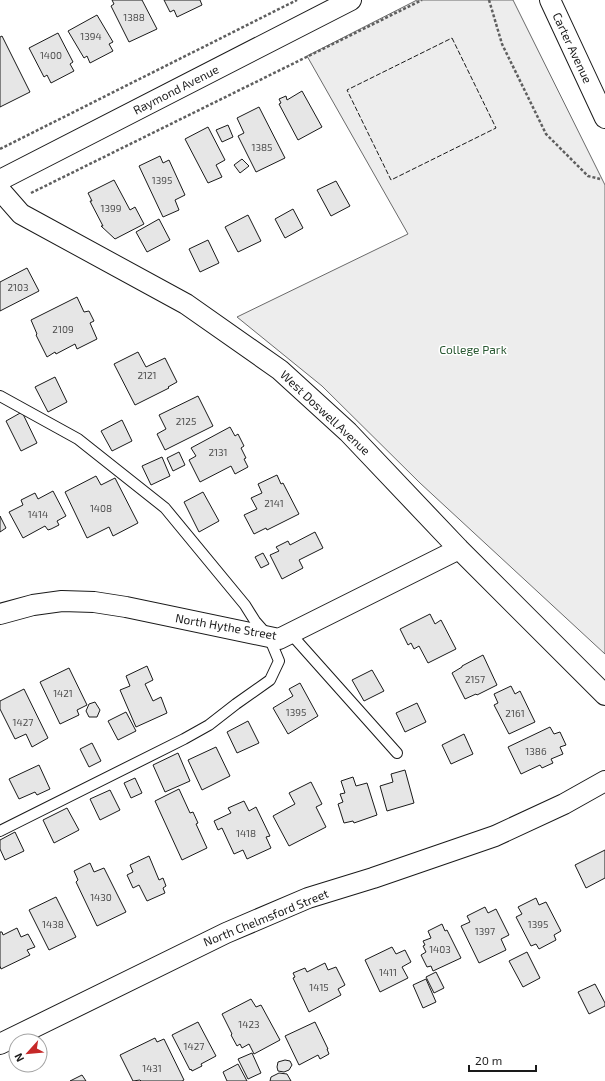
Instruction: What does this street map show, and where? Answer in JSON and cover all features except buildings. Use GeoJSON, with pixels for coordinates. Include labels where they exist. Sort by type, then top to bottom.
{"type":"FeatureCollection","features":[{"type":"Feature","properties":{"kind":"street","name":"Raymond Avenue"},"geometry":{"type":"LineString","coordinates":[[0,180],[351,0]]}},
{"type":"Feature","properties":{"kind":"street","name":"Carter Avenue"},"geometry":{"type":"LineString","coordinates":[[550,0],[605,118]]}},
{"type":"Feature","properties":{"kind":"street","name":"West Doswell Avenue"},"geometry":{"type":"LineString","coordinates":[[0,190],[21,214],[186,304],[280,370],[348,432],[459,549],[605,695]]}},
{"type":"Feature","properties":{"kind":"street","name":"North Hythe Street"},"geometry":{"type":"LineString","coordinates":[[0,614],[33,604],[62,600],[94,602],[126,607],[279,639],[459,549]]}},
{"type":"Feature","properties":{"kind":"street","name":"North Chelmsford Street"},"geometry":{"type":"LineString","coordinates":[[0,1044],[226,933],[308,898],[373,878],[495,836],[564,804],[605,781]]}},
{"type":"Feature","properties":{"kind":"lane"},"geometry":{"type":"LineString","coordinates":[[0,396],[78,439],[165,508],[245,604],[255,621],[269,637],[279,661],[270,680],[209,725],[177,743],[0,831]]}},
{"type":"Feature","properties":{"kind":"lane"},"geometry":{"type":"LineString","coordinates":[[290,633],[397,753]]}},
{"type":"Feature","properties":{"kind":"path"},"geometry":{"type":"LineString","coordinates":[[0,149],[297,0]]}},
{"type":"Feature","properties":{"kind":"path"},"geometry":{"type":"LineString","coordinates":[[31,193],[422,0]]}},
{"type":"Feature","properties":{"kind":"path"},"geometry":{"type":"LineString","coordinates":[[489,0],[502,44],[546,134],[588,176],[600,179]]}},
{"type":"Feature","properties":{"kind":"shaded area","name":"College Park"},"geometry":{"type":"Polygon","coordinates":[[[417,0],[513,0],[605,185],[605,654],[420,483],[322,386],[237,317],[408,234],[307,56],[417,0]]]}},
{"type":"Feature","properties":{"kind":"fence"},"geometry":{"type":"LineString","coordinates":[[452,38],[496,128],[391,180],[347,90],[452,38]]}}]}
